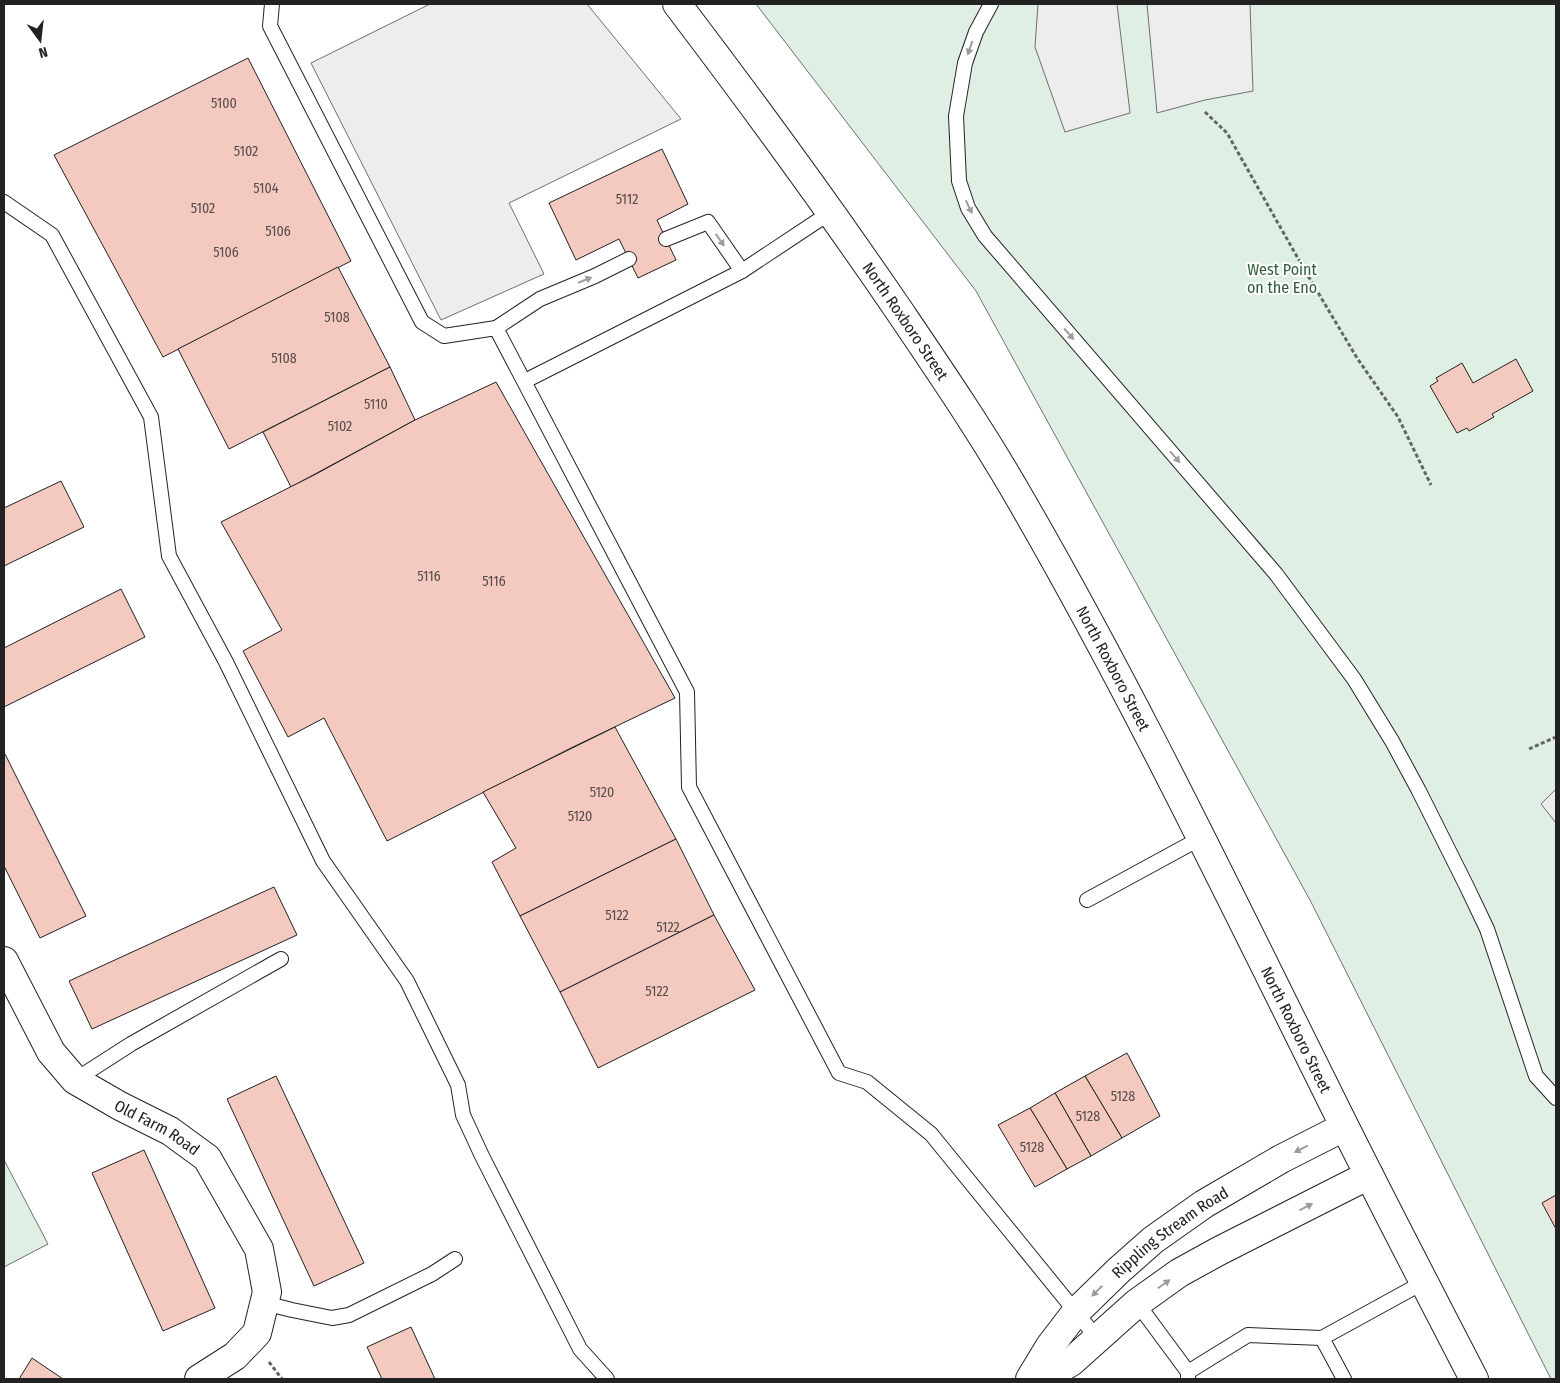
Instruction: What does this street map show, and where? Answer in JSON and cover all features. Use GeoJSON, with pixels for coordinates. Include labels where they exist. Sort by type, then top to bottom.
{"type":"FeatureCollection","features":[{"type":"Feature","properties":{"kind":"main road","name":"North Roxboro Street"},"geometry":{"type":"LineString","coordinates":[[677,4],[767,123],[831,212],[934,362],[1013,487],[1099,640],[1202,838],[1344,1127],[1474,1379]]}},
{"type":"Feature","properties":{"kind":"main road","name":"Old Farm Road"},"geometry":{"type":"LineString","coordinates":[[4,961],[51,1052],[75,1080],[120,1106],[170,1131],[207,1158],[259,1250],[267,1292],[257,1333],[235,1356],[199,1379]]}},
{"type":"Feature","properties":{"kind":"main road","name":"Rippling Stream Road"},"geometry":{"type":"LineString","coordinates":[[1030,1379],[1050,1346],[1076,1312],[1118,1271],[1160,1235],[1204,1204],[1281,1159],[1344,1127]]}},
{"type":"Feature","properties":{"kind":"main road"},"geometry":{"type":"LineString","coordinates":[[1043,1379],[1071,1362],[1137,1303],[1179,1273],[1369,1175]]}},
{"type":"Feature","properties":{"kind":"lane"},"geometry":{"type":"LineString","coordinates":[[272,4],[270,26],[422,322],[444,336],[496,328],[540,299],[595,276],[629,259]]}},
{"type":"Feature","properties":{"kind":"lane"},"geometry":{"type":"LineString","coordinates":[[990,4],[976,32],[965,63],[956,116],[959,181],[968,208],[985,236],[1276,574],[1354,679],[1411,776],[1466,885],[1487,930],[1536,1076],[1556,1098]]}},
{"type":"Feature","properties":{"kind":"lane"},"geometry":{"type":"LineString","coordinates":[[4,202],[52,235],[151,418],[169,556],[226,662],[323,861],[407,981],[458,1085],[463,1115],[478,1148],[580,1350],[607,1379]]}},
{"type":"Feature","properties":{"kind":"lane"},"geometry":{"type":"LineString","coordinates":[[525,381],[742,271],[831,212]]}},
{"type":"Feature","properties":{"kind":"lane"},"geometry":{"type":"LineString","coordinates":[[666,239],[708,222],[742,271]]}},
{"type":"Feature","properties":{"kind":"lane"},"geometry":{"type":"LineString","coordinates":[[496,328],[687,692],[689,787],[840,1073],[867,1082],[931,1134],[1097,1338]]}},
{"type":"Feature","properties":{"kind":"lane"},"geometry":{"type":"LineString","coordinates":[[1087,900],[1202,838]]}},
{"type":"Feature","properties":{"kind":"lane"},"geometry":{"type":"LineString","coordinates":[[75,1080],[131,1044],[281,959]]}},
{"type":"Feature","properties":{"kind":"lane"},"geometry":{"type":"LineString","coordinates":[[264,1303],[332,1318],[349,1315],[432,1274],[456,1259]]}},
{"type":"Feature","properties":{"kind":"lane"},"geometry":{"type":"LineString","coordinates":[[1137,1303],[1188,1376],[1248,1335],[1322,1338],[1424,1282]]}},
{"type":"Feature","properties":{"kind":"lane"},"geometry":{"type":"LineString","coordinates":[[1322,1338],[1344,1379]]}},
{"type":"Feature","properties":{"kind":"path"},"geometry":{"type":"LineString","coordinates":[[1205,112],[1228,133],[1304,269],[1357,358],[1398,417],[1431,485]]}},
{"type":"Feature","properties":{"kind":"path"},"geometry":{"type":"LineString","coordinates":[[1529,749],[1556,737]]}},
{"type":"Feature","properties":{"kind":"green space","name":"West Point on the Eno"},"geometry":{"type":"Polygon","coordinates":[[[756,4],[1556,4],[1556,1379],[1551,1379],[1311,902],[976,291],[756,4]]]}},
{"type":"Feature","properties":{"kind":"green space"},"geometry":{"type":"Polygon","coordinates":[[[4,1160],[48,1244],[4,1267],[4,1160]]]}},
{"type":"Feature","properties":{"kind":"shaded area"},"geometry":{"type":"Polygon","coordinates":[[[430,4],[587,4],[681,119],[509,203],[544,274],[441,320],[311,63],[430,4]]]}},
{"type":"Feature","properties":{"kind":"shaded area"},"geometry":{"type":"Polygon","coordinates":[[[1038,4],[1117,4],[1130,113],[1065,132],[1035,47],[1038,4]]]}},
{"type":"Feature","properties":{"kind":"shaded area"},"geometry":{"type":"Polygon","coordinates":[[[1147,4],[1250,4],[1253,91],[1205,100],[1157,113],[1147,4]]]}},
{"type":"Feature","properties":{"kind":"shaded area"},"geometry":{"type":"Polygon","coordinates":[[[1556,789],[1556,823],[1541,804],[1556,789]]]}},
{"type":"Feature","properties":{"kind":"building"},"geometry":{"type":"Polygon","coordinates":[[[248,58],[351,261],[163,357],[54,155],[248,58]]]}},
{"type":"Feature","properties":{"kind":"building"},"geometry":{"type":"Polygon","coordinates":[[[662,149],[688,204],[657,220],[676,260],[638,278],[619,239],[576,260],[549,203],[662,149]]]}},
{"type":"Feature","properties":{"kind":"building"},"geometry":{"type":"Polygon","coordinates":[[[338,267],[390,367],[229,449],[178,349],[338,267]]]}},
{"type":"Feature","properties":{"kind":"building"},"geometry":{"type":"Polygon","coordinates":[[[1516,359],[1533,391],[1492,414],[1494,417],[1469,431],[1467,428],[1457,433],[1430,386],[1438,381],[1436,378],[1462,363],[1473,383],[1516,359]]]}},
{"type":"Feature","properties":{"kind":"building"},"geometry":{"type":"Polygon","coordinates":[[[390,367],[415,420],[291,487],[263,432],[390,367]]]}},
{"type":"Feature","properties":{"kind":"building"},"geometry":{"type":"Polygon","coordinates":[[[496,382],[675,698],[387,841],[324,718],[288,737],[243,651],[282,630],[221,522],[316,474],[415,420],[496,382]]]}},
{"type":"Feature","properties":{"kind":"building"},"geometry":{"type":"Polygon","coordinates":[[[61,481],[84,527],[4,566],[4,508],[61,481]]]}},
{"type":"Feature","properties":{"kind":"building"},"geometry":{"type":"Polygon","coordinates":[[[121,589],[145,637],[4,707],[4,648],[121,589]]]}},
{"type":"Feature","properties":{"kind":"building"},"geometry":{"type":"Polygon","coordinates":[[[615,727],[676,839],[520,916],[492,862],[516,848],[483,792],[615,727]]]}},
{"type":"Feature","properties":{"kind":"building"},"geometry":{"type":"Polygon","coordinates":[[[4,754],[86,916],[40,938],[4,866],[4,754]]]}},
{"type":"Feature","properties":{"kind":"building"},"geometry":{"type":"Polygon","coordinates":[[[676,839],[714,915],[560,992],[520,916],[676,839]]]}},
{"type":"Feature","properties":{"kind":"building"},"geometry":{"type":"Polygon","coordinates":[[[274,887],[297,935],[92,1029],[69,981],[274,887]]]}},
{"type":"Feature","properties":{"kind":"building"},"geometry":{"type":"Polygon","coordinates":[[[714,915],[755,990],[598,1068],[560,992],[714,915]]]}},
{"type":"Feature","properties":{"kind":"building"},"geometry":{"type":"Polygon","coordinates":[[[1127,1053],[1160,1116],[1122,1138],[1085,1076],[1127,1053]]]}},
{"type":"Feature","properties":{"kind":"building"},"geometry":{"type":"Polygon","coordinates":[[[276,1076],[364,1263],[314,1286],[227,1099],[276,1076]]]}},
{"type":"Feature","properties":{"kind":"building"},"geometry":{"type":"Polygon","coordinates":[[[1085,1076],[1122,1138],[1091,1156],[1055,1093],[1085,1076]]]}},
{"type":"Feature","properties":{"kind":"building"},"geometry":{"type":"Polygon","coordinates":[[[1055,1093],[1091,1156],[1067,1169],[1030,1108],[1055,1093]]]}},
{"type":"Feature","properties":{"kind":"building"},"geometry":{"type":"Polygon","coordinates":[[[1030,1108],[1067,1169],[1035,1187],[998,1125],[1030,1108]]]}},
{"type":"Feature","properties":{"kind":"building"},"geometry":{"type":"Polygon","coordinates":[[[144,1150],[215,1308],[163,1331],[92,1173],[144,1150]]]}},
{"type":"Feature","properties":{"kind":"building"},"geometry":{"type":"Polygon","coordinates":[[[1556,1195],[1556,1229],[1542,1203],[1556,1195]]]}},
{"type":"Feature","properties":{"kind":"building"},"geometry":{"type":"Polygon","coordinates":[[[411,1327],[435,1379],[382,1379],[367,1347],[411,1327]]]}},
{"type":"Feature","properties":{"kind":"building"},"geometry":{"type":"Polygon","coordinates":[[[32,1358],[63,1379],[19,1379],[32,1358]]]}}]}
